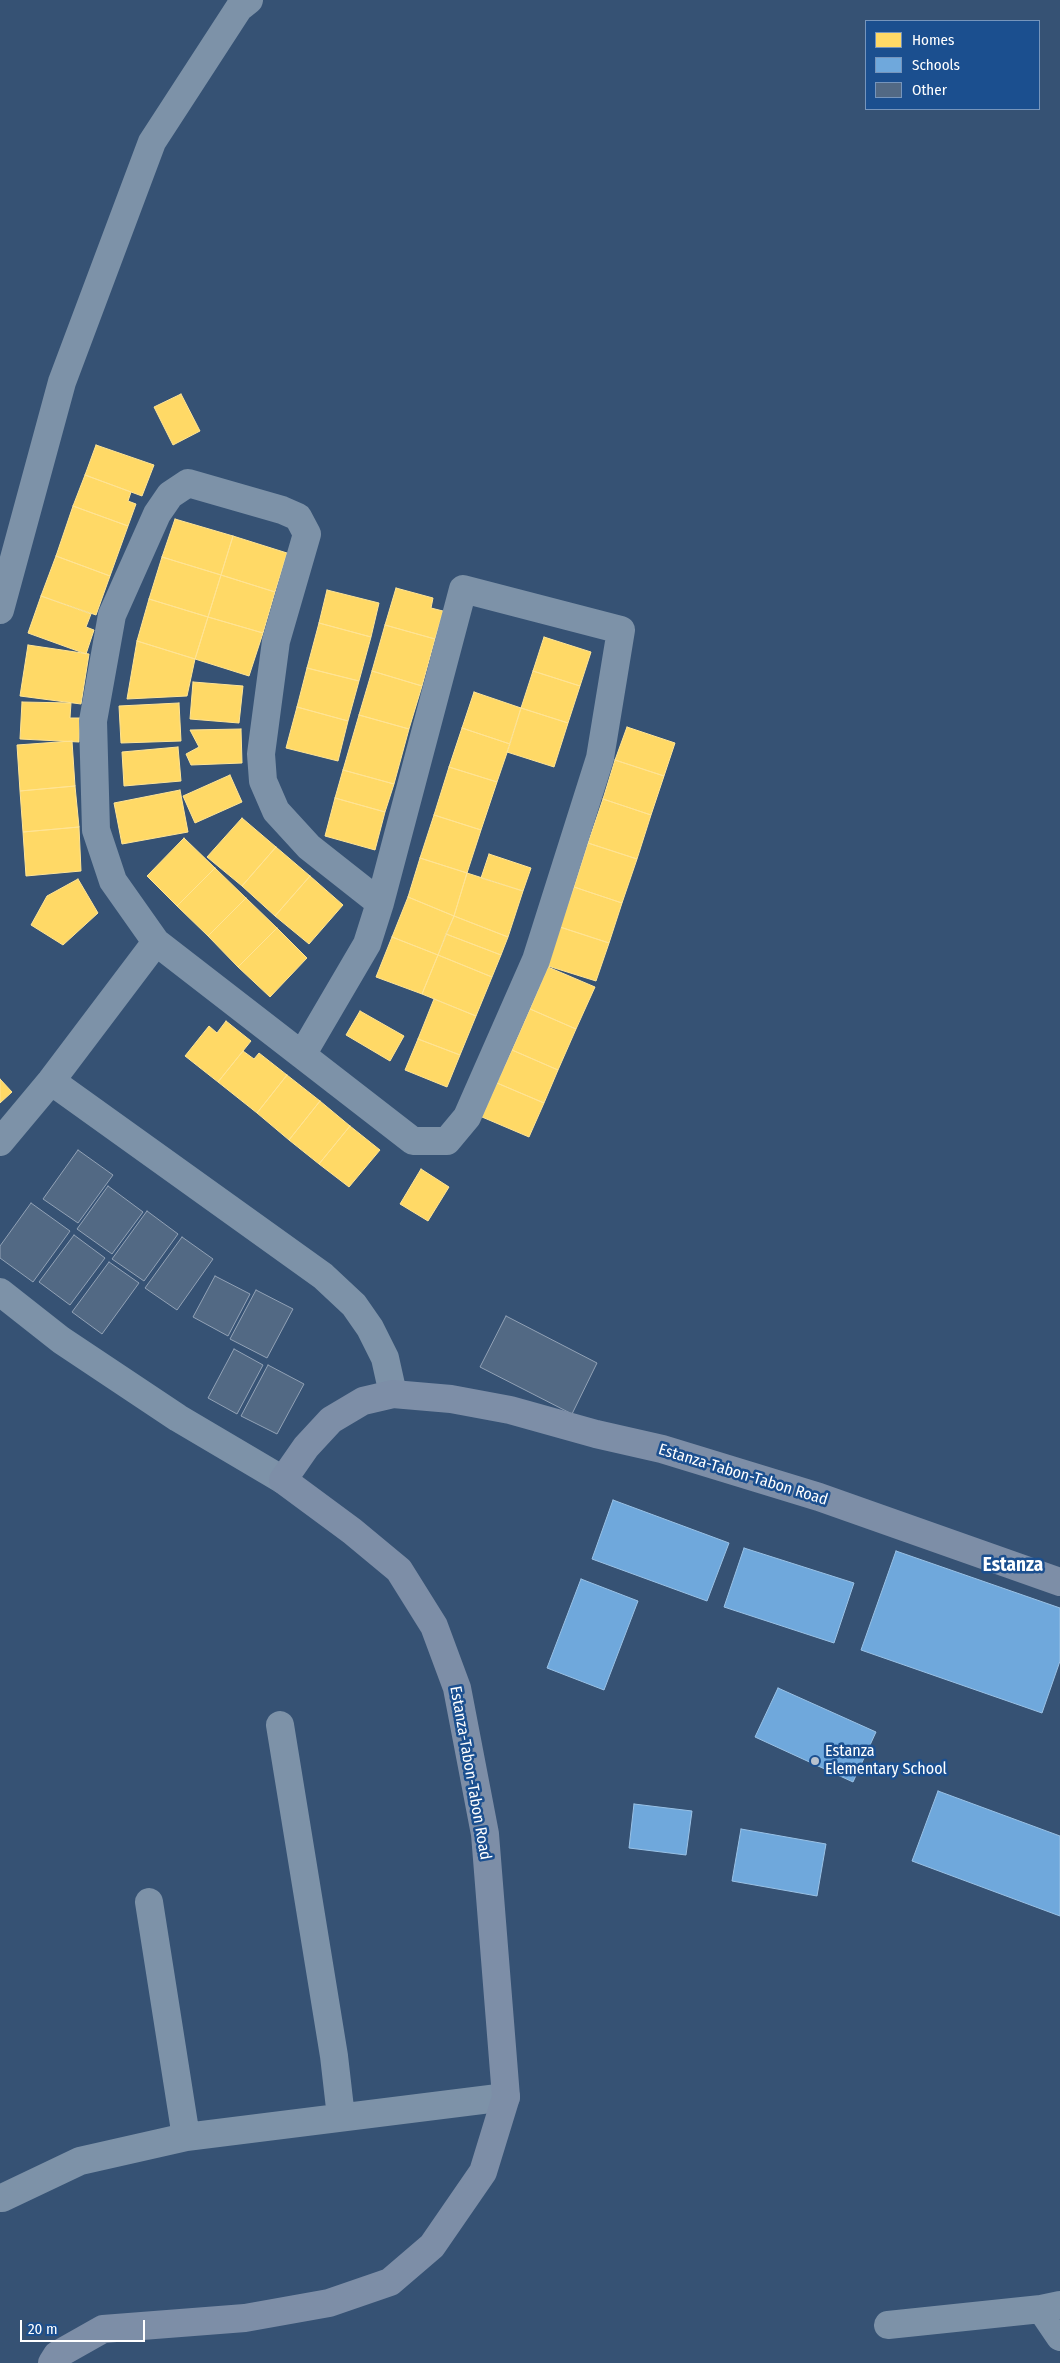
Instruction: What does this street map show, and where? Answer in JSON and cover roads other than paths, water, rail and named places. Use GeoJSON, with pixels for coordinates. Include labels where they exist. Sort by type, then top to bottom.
{"type":"FeatureCollection","features":[{"type":"Feature","properties":{"kind":"main road","name":"Estanza-Tabon-Tabon Road"},"geometry":{"type":"LineString","coordinates":[[52,2363],[57,2355],[103,2329],[245,2318],[329,2303],[390,2282],[432,2246],[483,2172],[506,2097],[485,1834],[457,1688],[434,1626],[399,1570],[352,1531],[283,1480],[306,1447],[331,1420],[363,1401],[392,1394],[451,1399],[510,1410],[596,1434],[662,1449],[819,1498],[1060,1582]]}},
{"type":"Feature","properties":{"kind":"street"},"geometry":{"type":"LineString","coordinates":[[0,610],[62,382],[152,142],[239,8],[249,0]]}},
{"type":"Feature","properties":{"kind":"street"},"geometry":{"type":"LineString","coordinates":[[302,1055],[367,944],[380,903],[463,589],[621,630],[600,758],[536,960],[467,1117],[447,1141],[413,1141],[156,942],[113,881],[96,830],[93,721],[112,615],[157,514],[170,494],[188,483],[282,510],[298,517],[307,534],[276,641],[261,754],[263,781],[276,811],[309,847],[380,903]]}},
{"type":"Feature","properties":{"kind":"street"},"geometry":{"type":"LineString","coordinates":[[0,1142],[51,1081],[156,942]]}},
{"type":"Feature","properties":{"kind":"street"},"geometry":{"type":"LineString","coordinates":[[51,1081],[323,1276],[354,1305],[370,1328],[385,1358],[392,1394]]}},
{"type":"Feature","properties":{"kind":"street"},"geometry":{"type":"LineString","coordinates":[[0,1292],[61,1340],[178,1418],[283,1480]]}},
{"type":"Feature","properties":{"kind":"street"},"geometry":{"type":"LineString","coordinates":[[280,1724],[332,2046],[341,2117]]}},
{"type":"Feature","properties":{"kind":"street"},"geometry":{"type":"LineString","coordinates":[[149,1902],[186,2137]]}},
{"type":"Feature","properties":{"kind":"street"},"geometry":{"type":"LineString","coordinates":[[2,2198],[80,2161],[186,2137],[506,2097]]}},
{"type":"Feature","properties":{"kind":"street"},"geometry":{"type":"LineString","coordinates":[[888,2326],[1051,2307],[1060,2337]]}},
{"type":"Feature","properties":{"kind":"place","name":"Estanza Elementary School"},"geometry":{"type":"Point","coordinates":[815,1761]}},
{"type":"Feature","properties":{"kind":"district","name":"Estanza"},"geometry":{"type":"Point","coordinates":[1013,1566]}}]}
